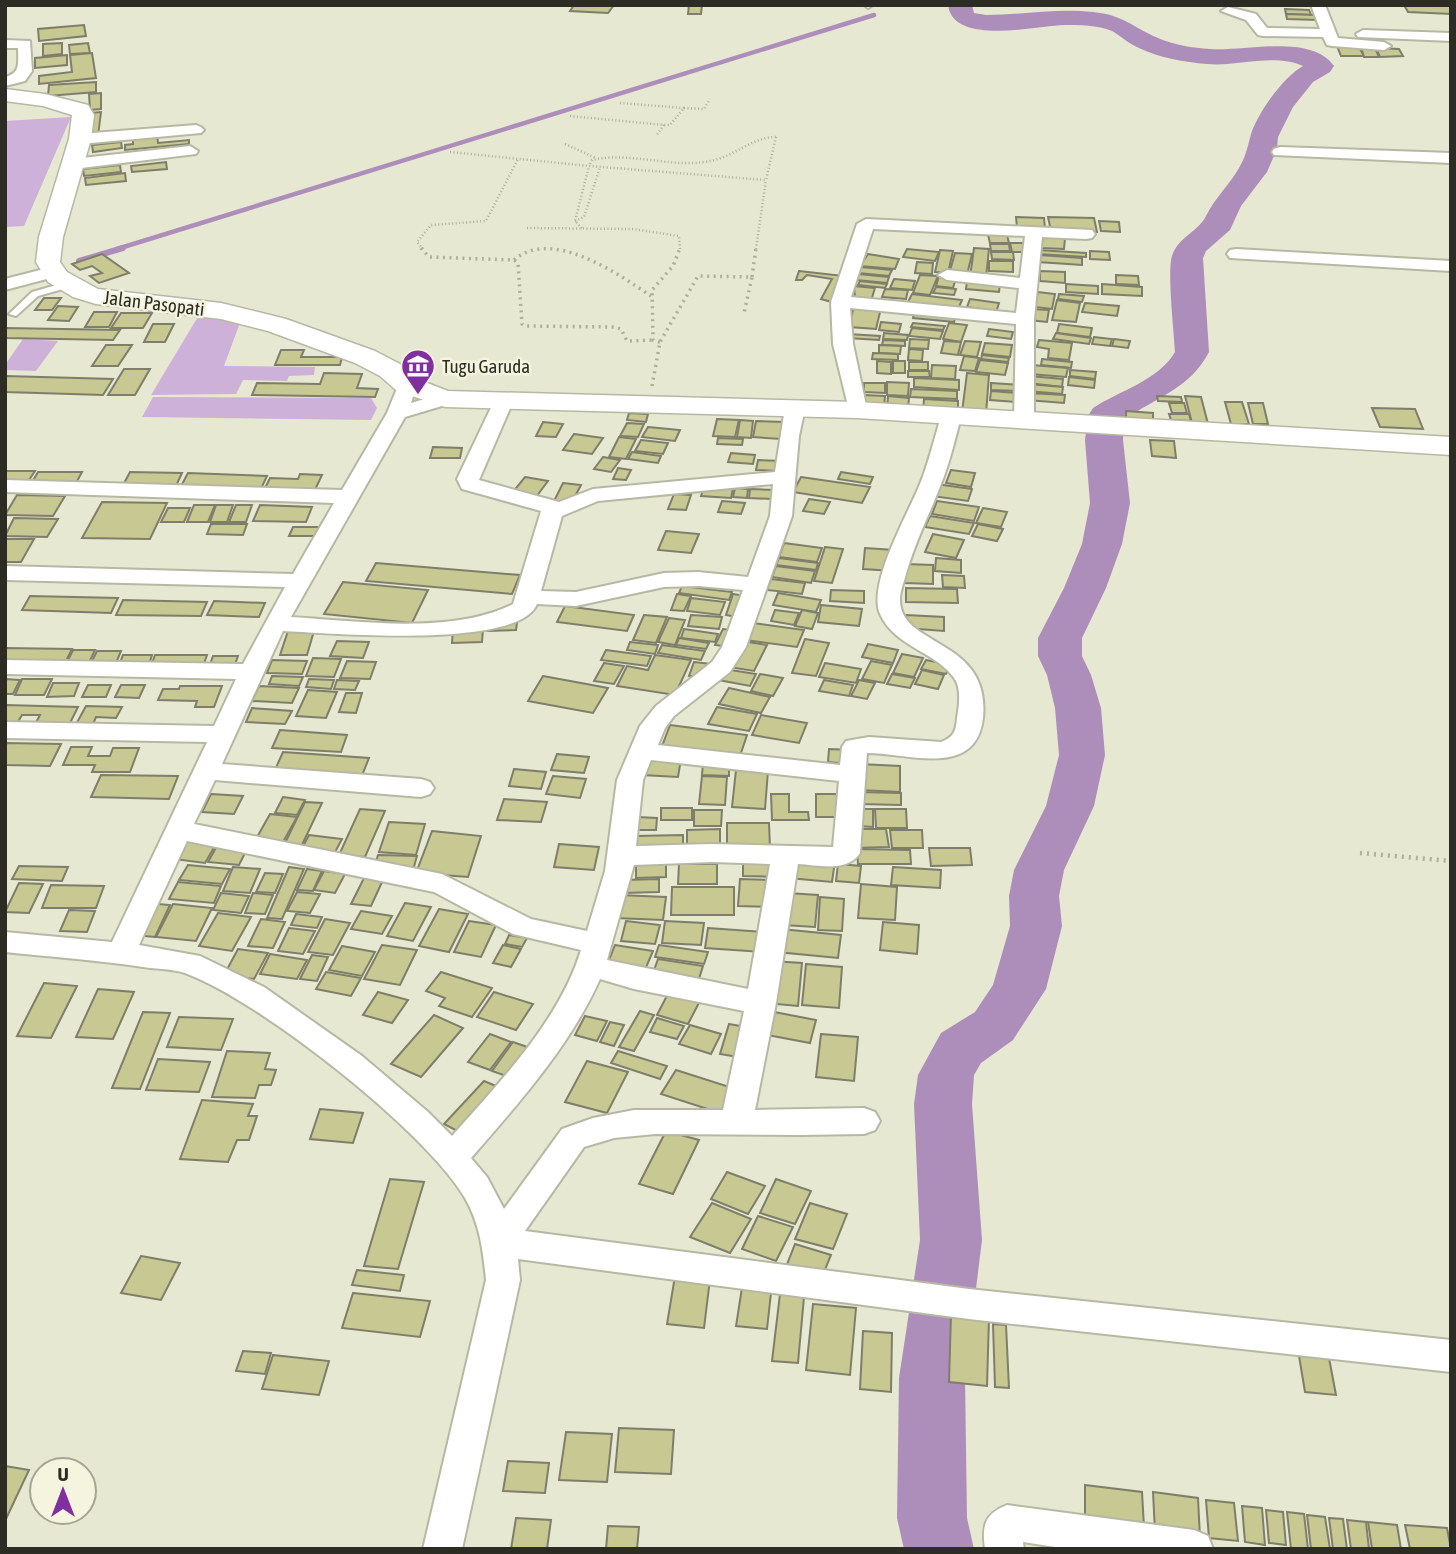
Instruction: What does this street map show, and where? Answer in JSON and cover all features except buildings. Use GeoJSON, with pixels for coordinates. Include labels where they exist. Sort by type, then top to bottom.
{"type":"FeatureCollection","features":[{"type":"Feature","properties":{"kind":"street"},"geometry":{"type":"LineString","coordinates":[[1318,5],[1327,33],[1335,43],[1384,46]]}},
{"type":"Feature","properties":{"kind":"street"},"geometry":{"type":"LineString","coordinates":[[1228,11],[1251,17],[1263,32],[1327,33]]}},
{"type":"Feature","properties":{"kind":"street"},"geometry":{"type":"LineString","coordinates":[[1361,34],[1451,37]]}},
{"type":"Feature","properties":{"kind":"street"},"geometry":{"type":"LineString","coordinates":[[5,44],[25,44],[25,71],[20,78],[5,82]]}},
{"type":"Feature","properties":{"kind":"street"},"geometry":{"type":"LineString","coordinates":[[5,95],[45,100],[80,110],[83,115],[80,139],[51,237],[48,262],[60,278],[5,285]]}},
{"type":"Feature","properties":{"kind":"street"},"geometry":{"type":"LineString","coordinates":[[80,139],[196,130]]}},
{"type":"Feature","properties":{"kind":"street"},"geometry":{"type":"LineString","coordinates":[[73,163],[190,151]]}},
{"type":"Feature","properties":{"kind":"street"},"geometry":{"type":"LineString","coordinates":[[1280,152],[1441,158]]}},
{"type":"Feature","properties":{"kind":"street"},"geometry":{"type":"LineString","coordinates":[[857,410],[843,344],[840,302],[866,224],[1086,234]]}},
{"type":"Feature","properties":{"kind":"street"},"geometry":{"type":"LineString","coordinates":[[1024,421],[1025,319],[1034,231]]}},
{"type":"Feature","properties":{"kind":"street"},"geometry":{"type":"LineString","coordinates":[[1236,254],[1451,266]]}},
{"type":"Feature","properties":{"kind":"street"},"geometry":{"type":"LineString","coordinates":[[947,275],[1028,284]]}},
{"type":"Feature","properties":{"kind":"street","name":"Jalan Pasopati"},"geometry":{"type":"LineString","coordinates":[[60,278],[96,296],[244,315],[365,357],[390,370],[407,385],[446,399],[857,410],[1451,446]]}},
{"type":"Feature","properties":{"kind":"street"},"geometry":{"type":"LineString","coordinates":[[840,302],[1025,319]]}},
{"type":"Feature","properties":{"kind":"street"},"geometry":{"type":"LineString","coordinates":[[121,953],[206,771],[220,734],[251,672],[276,623],[397,413],[407,385]]}},
{"type":"Feature","properties":{"kind":"street"},"geometry":{"type":"LineString","coordinates":[[397,413],[446,399]]}},
{"type":"Feature","properties":{"kind":"street"},"geometry":{"type":"LineString","coordinates":[[276,623],[389,628],[467,627],[515,615],[524,608],[530,597],[552,512],[548,505],[470,484],[467,479],[504,399]]}},
{"type":"Feature","properties":{"kind":"street"},"geometry":{"type":"LineString","coordinates":[[452,1158],[511,1091],[574,1003],[610,907],[621,856],[630,780],[653,726],[666,710],[721,667],[734,647],[758,585],[781,516],[795,408]]}},
{"type":"Feature","properties":{"kind":"street"},"geometry":{"type":"LineString","coordinates":[[621,856],[726,853],[839,857],[846,853],[854,749],[857,746],[867,744],[911,752],[937,751],[955,745],[967,737],[972,728],[967,679],[951,662],[897,623],[887,600],[905,539],[933,480],[951,417]]}},
{"type":"Feature","properties":{"kind":"street"},"geometry":{"type":"LineString","coordinates":[[552,512],[593,495],[785,477]]}},
{"type":"Feature","properties":{"kind":"street"},"geometry":{"type":"LineString","coordinates":[[5,486],[350,497]]}},
{"type":"Feature","properties":{"kind":"street"},"geometry":{"type":"LineString","coordinates":[[5,573],[301,581]]}},
{"type":"Feature","properties":{"kind":"street"},"geometry":{"type":"LineString","coordinates":[[530,597],[576,599],[664,580],[698,579],[758,585]]}},
{"type":"Feature","properties":{"kind":"street"},"geometry":{"type":"LineString","coordinates":[[5,667],[251,672]]}},
{"type":"Feature","properties":{"kind":"street"},"geometry":{"type":"LineString","coordinates":[[5,730],[220,734]]}},
{"type":"Feature","properties":{"kind":"street"},"geometry":{"type":"LineString","coordinates":[[642,751],[852,774]]}},
{"type":"Feature","properties":{"kind":"street"},"geometry":{"type":"LineString","coordinates":[[206,771],[421,788]]}},
{"type":"Feature","properties":{"kind":"street"},"geometry":{"type":"LineString","coordinates":[[177,830],[442,884],[523,927],[594,955],[634,978],[761,1003]]}},
{"type":"Feature","properties":{"kind":"street"},"geometry":{"type":"LineString","coordinates":[[736,1123],[761,1003],[787,855]]}},
{"type":"Feature","properties":{"kind":"street"},"geometry":{"type":"LineString","coordinates":[[5,943],[121,953],[190,963],[253,995],[351,1064],[416,1121],[475,1186],[491,1216],[499,1242],[503,1280],[498,1313],[442,1549]]}},
{"type":"Feature","properties":{"kind":"street"},"geometry":{"type":"LineString","coordinates":[[499,1242],[573,1138],[617,1123],[673,1120],[736,1123],[864,1121]]}},
{"type":"Feature","properties":{"kind":"street"},"geometry":{"type":"LineString","coordinates":[[499,1242],[969,1304],[1451,1356]]}},
{"type":"Feature","properties":{"kind":"street"},"geometry":{"type":"LineString","coordinates":[[1005,1549],[1001,1534],[1007,1523],[1194,1549]]}},
{"type":"Feature","properties":{"kind":"lane"},"geometry":{"type":"LineString","coordinates":[[13,314],[35,294],[60,278]]}},
{"type":"Feature","properties":{"kind":"path"},"geometry":{"type":"LineString","coordinates":[[620,103],[704,109],[710,99]]}},
{"type":"Feature","properties":{"kind":"path"},"geometry":{"type":"LineString","coordinates":[[569,116],[670,125],[684,108]]}},
{"type":"Feature","properties":{"kind":"path"},"geometry":{"type":"LineString","coordinates":[[656,136],[664,125]]}},
{"type":"Feature","properties":{"kind":"path"},"geometry":{"type":"LineString","coordinates":[[565,144],[597,158],[708,162],[725,159],[767,136],[776,136],[744,313]]}},
{"type":"Feature","properties":{"kind":"path"},"geometry":{"type":"LineString","coordinates":[[450,152],[766,180]]}},
{"type":"Feature","properties":{"kind":"path"},"geometry":{"type":"LineString","coordinates":[[575,221],[589,166],[597,158]]}},
{"type":"Feature","properties":{"kind":"path"},"geometry":{"type":"LineString","coordinates":[[518,159],[486,221],[475,224],[435,224],[427,227],[417,243],[429,257],[514,260],[525,252],[572,252],[590,258],[651,296]]}},
{"type":"Feature","properties":{"kind":"path"},"geometry":{"type":"LineString","coordinates":[[575,221],[584,217],[600,167]]}},
{"type":"Feature","properties":{"kind":"path"},"geometry":{"type":"LineString","coordinates":[[575,221],[582,228]]}},
{"type":"Feature","properties":{"kind":"path"},"geometry":{"type":"LineString","coordinates":[[527,228],[633,229],[679,236],[681,242],[671,271],[652,290],[653,340]]}},
{"type":"Feature","properties":{"kind":"path"},"geometry":{"type":"LineString","coordinates":[[514,260],[518,263],[522,324],[525,326],[614,327],[621,329],[627,341],[632,343],[653,340],[660,342]]}},
{"type":"Feature","properties":{"kind":"path"},"geometry":{"type":"LineString","coordinates":[[648,404],[660,342],[698,276],[752,277]]}},
{"type":"Feature","properties":{"kind":"path"},"geometry":{"type":"LineString","coordinates":[[1360,853],[1451,861]]}},
{"type":"Feature","properties":{"kind":"shaded area"},"geometry":{"type":"Polygon","coordinates":[[[71,117],[24,226],[5,227],[5,121],[71,117]]]}},
{"type":"Feature","properties":{"kind":"shaded area"},"geometry":{"type":"Polygon","coordinates":[[[199,315],[241,320],[224,366],[315,367],[314,375],[289,376],[287,381],[243,380],[236,394],[151,395],[199,315]]]}},
{"type":"Feature","properties":{"kind":"shaded area"},"geometry":{"type":"Polygon","coordinates":[[[23,339],[58,341],[36,371],[5,370],[5,365],[23,339]]]}},
{"type":"Feature","properties":{"kind":"shaded area"},"geometry":{"type":"Polygon","coordinates":[[[153,397],[371,398],[377,408],[371,420],[142,417],[153,397]]]}},
{"type":"Feature","properties":{"kind":"waterway"},"geometry":{"type":"LineString","coordinates":[[939,1549],[932,1518],[932,1378],[951,1240],[943,1104],[946,1075],[961,1048],[994,1026],[1019,989],[1036,926],[1034,896],[1039,870],[1070,806],[1082,755],[1078,708],[1069,675],[1060,656],[1060,638],[1085,588],[1102,544],[1110,503],[1104,440],[1106,416],[1166,381],[1186,363],[1192,352],[1187,258],[1192,247],[1219,223],[1226,204],[1252,172],[1263,149],[1264,137],[1280,105],[1304,76],[1321,66],[1296,55],[1268,54],[1224,58],[1179,52],[1148,43],[1114,24],[1095,20],[1058,18],[999,23],[974,22],[964,16],[960,5]]}},
{"type":"Feature","properties":{"kind":"waterway"},"geometry":{"type":"LineString","coordinates":[[117,249],[874,15]]}},
{"type":"Feature","properties":{"kind":"waterway"},"geometry":{"type":"LineString","coordinates":[[79,261],[123,248]]}},
{"type":"Feature","properties":{"kind":"place","name":"Tugu Garuda"},"geometry":{"type":"Point","coordinates":[418,396]}}]}
